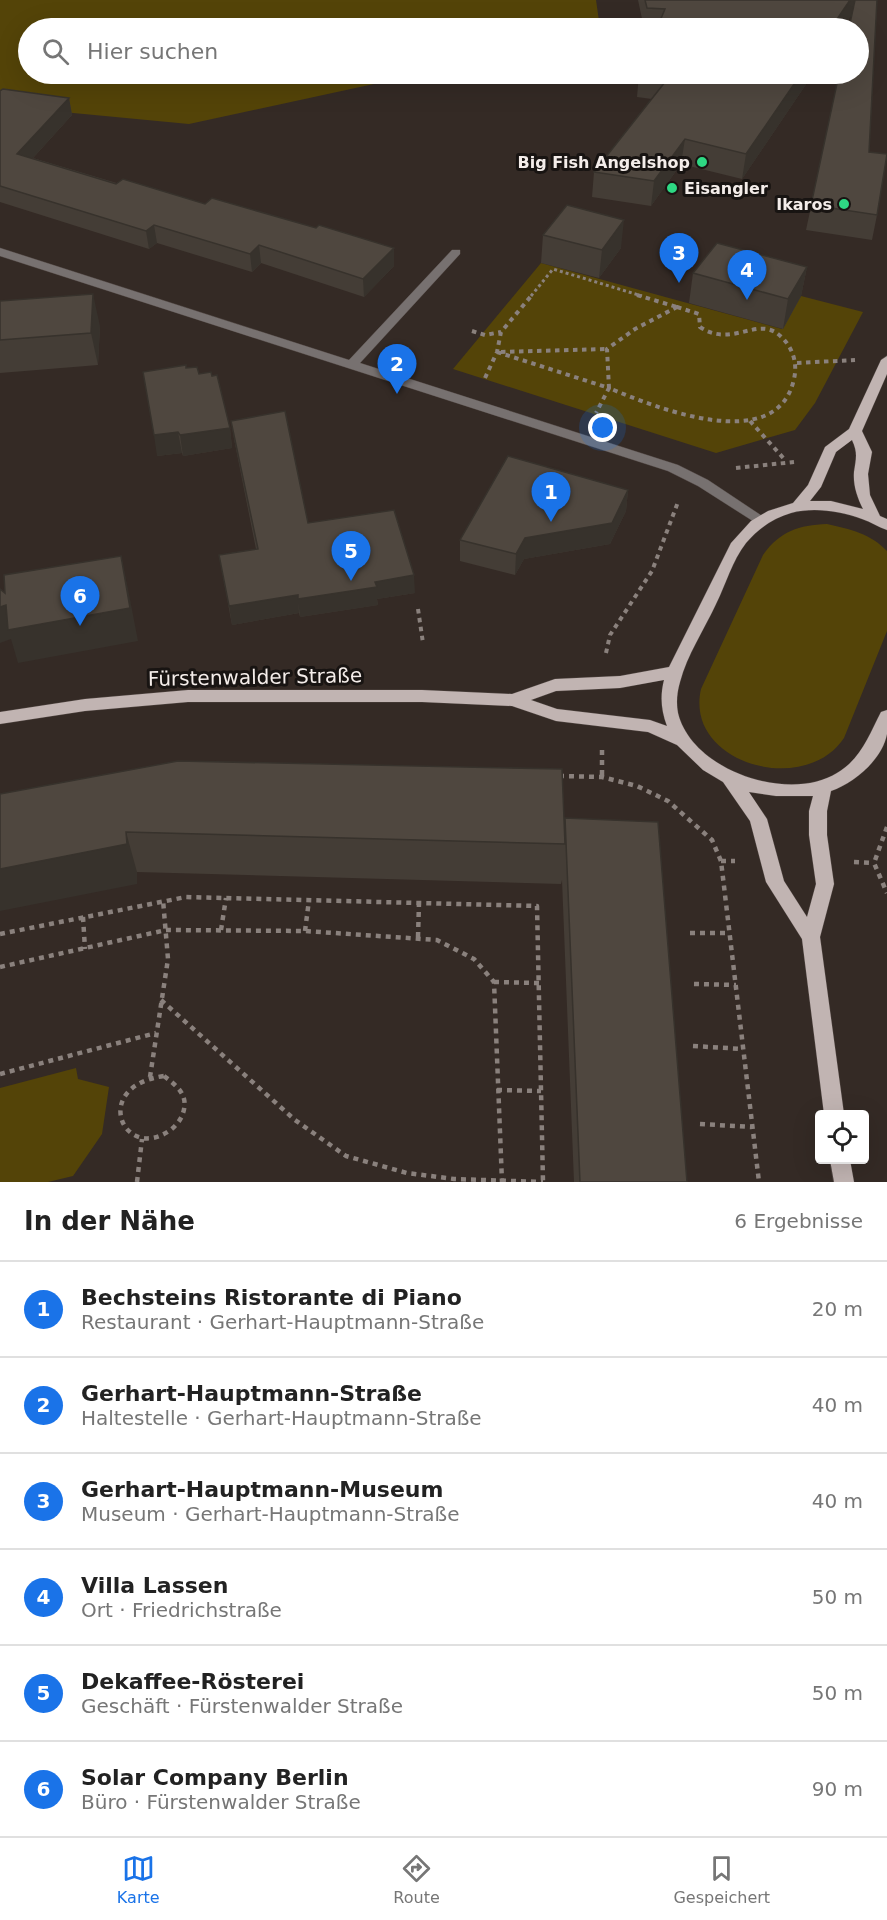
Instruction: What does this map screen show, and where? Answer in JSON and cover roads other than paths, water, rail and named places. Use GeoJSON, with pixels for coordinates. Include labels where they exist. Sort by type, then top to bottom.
{"type":"FeatureCollection","features":[{"type":"Feature","properties":{"kind":"main road"},"geometry":{"type":"LineString","coordinates":[[798,506],[814,487],[830,450],[855,431],[887,360]]}},
{"type":"Feature","properties":{"kind":"main road"},"geometry":{"type":"LineString","coordinates":[[855,431],[865,452],[861,474],[863,495],[880,521]]}},
{"type":"Feature","properties":{"kind":"main road"},"geometry":{"type":"LineString","coordinates":[[880,521],[835,506],[798,506],[761,520],[740,542],[676,672],[669,706],[671,722],[683,740],[707,764],[729,777],[756,787],[782,790],[801,790],[824,785],[851,773],[866,760],[876,744],[887,716]]}},
{"type":"Feature","properties":{"kind":"main road","name":"Fürstenwalder Straße"},"geometry":{"type":"LineString","coordinates":[[513,700],[555,685],[652,678],[676,672]]}},
{"type":"Feature","properties":{"kind":"main road","name":"Fürstenwalder Straße"},"geometry":{"type":"LineString","coordinates":[[0,718],[85,705],[188,696],[411,696],[513,700],[556,715],[650,726],[683,740]]}},
{"type":"Feature","properties":{"kind":"main road"},"geometry":{"type":"LineString","coordinates":[[729,777],[758,819],[775,882],[811,937]]}},
{"type":"Feature","properties":{"kind":"main road"},"geometry":{"type":"LineString","coordinates":[[824,785],[818,811],[818,835],[825,884],[811,937],[833,1110]]}},
{"type":"Feature","properties":{"kind":"main road"},"geometry":{"type":"LineString","coordinates":[[841,1164],[844,1182]]}},
{"type":"Feature","properties":{"kind":"street"},"geometry":{"type":"LineString","coordinates":[[0,252],[673,468],[703,483],[761,520]]}},
{"type":"Feature","properties":{"kind":"street"},"geometry":{"type":"LineString","coordinates":[[351,365],[456,252]]}},
{"type":"Feature","properties":{"kind":"place","name":"Big Fish Angelshop"},"geometry":{"type":"Point","coordinates":[702,162]}},
{"type":"Feature","properties":{"kind":"place","name":"Eisangler"},"geometry":{"type":"Point","coordinates":[672,188]}},
{"type":"Feature","properties":{"kind":"place","name":"Ikaros"},"geometry":{"type":"Point","coordinates":[844,204]}},
{"type":"Feature","properties":{"kind":"place","name":"Gerhart-Hauptmann-Museum"},"geometry":{"type":"Point","coordinates":[679,283]}},
{"type":"Feature","properties":{"kind":"place","name":"Villa Lassen"},"geometry":{"type":"Point","coordinates":[747,300]}},
{"type":"Feature","properties":{"kind":"place","name":"Gerhart-Hauptmann-Straße"},"geometry":{"type":"Point","coordinates":[397,394]}},
{"type":"Feature","properties":{"kind":"place","name":"Bechsteins Ristorante di Piano"},"geometry":{"type":"Point","coordinates":[551,522]}},
{"type":"Feature","properties":{"kind":"place","name":"Dekaffee-Rösterei"},"geometry":{"type":"Point","coordinates":[351,581]}},
{"type":"Feature","properties":{"kind":"place","name":"Solar Company Berlin"},"geometry":{"type":"Point","coordinates":[80,626]}}]}
